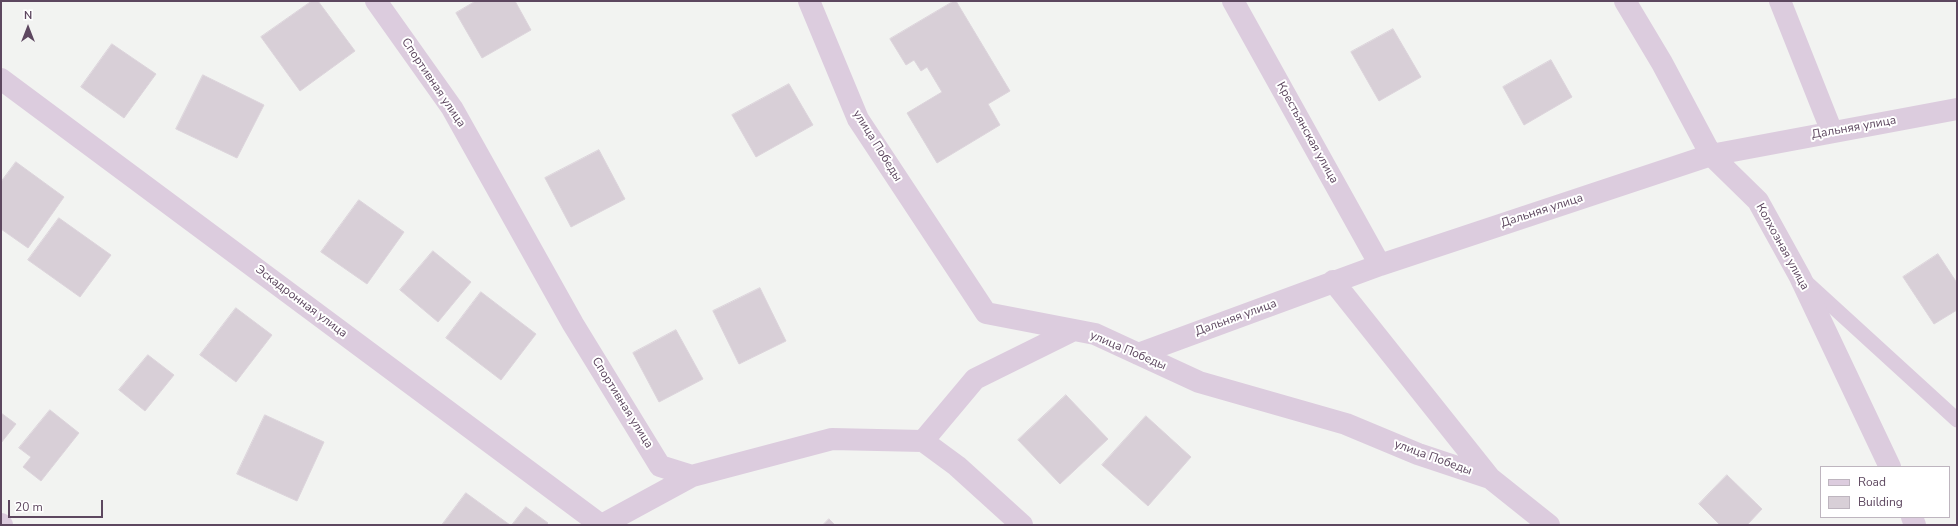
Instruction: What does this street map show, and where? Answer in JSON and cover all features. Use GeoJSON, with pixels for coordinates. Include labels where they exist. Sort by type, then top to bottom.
{"type":"FeatureCollection","features":[{"type":"Feature","properties":{"kind":"street","name":"Спортивная улица"},"geometry":{"type":"LineString","coordinates":[[376,1],[452,108],[573,324],[660,466],[692,476]]}},
{"type":"Feature","properties":{"kind":"street","name":"улица Победы"},"geometry":{"type":"LineString","coordinates":[[810,1],[858,120],[986,313],[1095,334],[1199,382],[1346,424],[1418,454],[1490,478],[1549,525]]}},
{"type":"Feature","properties":{"kind":"street","name":"Крестьянская улица"},"geometry":{"type":"LineString","coordinates":[[1233,1],[1380,264]]}},
{"type":"Feature","properties":{"kind":"street","name":"Колхозная улица"},"geometry":{"type":"LineString","coordinates":[[1625,1],[1662,63],[1711,155],[1758,202],[1800,277],[1890,466]]}},
{"type":"Feature","properties":{"kind":"street"},"geometry":{"type":"LineString","coordinates":[[1780,1],[1832,132]]}},
{"type":"Feature","properties":{"kind":"street","name":"Эскадронная улица"},"geometry":{"type":"LineString","coordinates":[[1,79],[601,525]]}},
{"type":"Feature","properties":{"kind":"street","name":"Дальняя улица"},"geometry":{"type":"LineString","coordinates":[[1138,354],[1380,264],[1711,155],[1957,109]]}},
{"type":"Feature","properties":{"kind":"street"},"geometry":{"type":"LineString","coordinates":[[1334,281],[1490,478]]}},
{"type":"Feature","properties":{"kind":"street"},"geometry":{"type":"LineString","coordinates":[[924,441],[976,379],[1074,330]]}},
{"type":"Feature","properties":{"kind":"street"},"geometry":{"type":"LineString","coordinates":[[601,525],[692,476],[832,439],[924,441],[957,466],[1022,525]]}},
{"type":"Feature","properties":{"kind":"lane"},"geometry":{"type":"LineString","coordinates":[[1800,277],[1957,420]]}},
{"type":"Feature","properties":{"kind":"building"},"geometry":{"type":"Polygon","coordinates":[[[312,1],[318,1],[355,51],[300,91],[261,37],[312,1]]]}},
{"type":"Feature","properties":{"kind":"building"},"geometry":{"type":"Polygon","coordinates":[[[476,1],[515,1],[531,30],[482,58],[456,13],[476,1]]]}},
{"type":"Feature","properties":{"kind":"building"},"geometry":{"type":"Polygon","coordinates":[[[956,1],[1010,91],[988,104],[1000,125],[937,163],[907,113],[942,92],[927,67],[921,71],[914,60],[906,65],[890,39],[956,1]]]}},
{"type":"Feature","properties":{"kind":"building"},"geometry":{"type":"Polygon","coordinates":[[[1393,29],[1421,77],[1379,101],[1351,52],[1393,29]]]}},
{"type":"Feature","properties":{"kind":"building"},"geometry":{"type":"Polygon","coordinates":[[[112,44],[156,74],[124,118],[81,87],[112,44]]]}},
{"type":"Feature","properties":{"kind":"building"},"geometry":{"type":"Polygon","coordinates":[[[1551,60],[1572,97],[1524,125],[1503,87],[1551,60]]]}},
{"type":"Feature","properties":{"kind":"building"},"geometry":{"type":"Polygon","coordinates":[[[203,75],[264,105],[237,158],[176,129],[203,75]]]}},
{"type":"Feature","properties":{"kind":"building"},"geometry":{"type":"Polygon","coordinates":[[[789,84],[813,125],[756,157],[732,115],[789,84]]]}},
{"type":"Feature","properties":{"kind":"building"},"geometry":{"type":"Polygon","coordinates":[[[599,150],[625,199],[571,227],[545,178],[599,150]]]}},
{"type":"Feature","properties":{"kind":"building"},"geometry":{"type":"Polygon","coordinates":[[[16,162],[64,197],[28,248],[1,229],[1,182],[16,162]]]}},
{"type":"Feature","properties":{"kind":"building"},"geometry":{"type":"Polygon","coordinates":[[[359,200],[404,232],[367,284],[321,252],[359,200]]]}},
{"type":"Feature","properties":{"kind":"building"},"geometry":{"type":"Polygon","coordinates":[[[59,218],[111,255],[80,297],[28,260],[59,218]]]}},
{"type":"Feature","properties":{"kind":"building"},"geometry":{"type":"Polygon","coordinates":[[[433,251],[471,282],[438,322],[400,290],[433,251]]]}},
{"type":"Feature","properties":{"kind":"building"},"geometry":{"type":"Polygon","coordinates":[[[1938,254],[1957,283],[1957,310],[1934,324],[1903,277],[1938,254]]]}},
{"type":"Feature","properties":{"kind":"building"},"geometry":{"type":"Polygon","coordinates":[[[760,288],[786,341],[739,364],[713,311],[760,288]]]}},
{"type":"Feature","properties":{"kind":"building"},"geometry":{"type":"Polygon","coordinates":[[[481,292],[536,334],[501,380],[446,338],[481,292]]]}},
{"type":"Feature","properties":{"kind":"building"},"geometry":{"type":"Polygon","coordinates":[[[236,308],[272,335],[236,382],[200,355],[236,308]]]}},
{"type":"Feature","properties":{"kind":"building"},"geometry":{"type":"Polygon","coordinates":[[[676,330],[703,379],[659,402],[633,353],[676,330]]]}},
{"type":"Feature","properties":{"kind":"building"},"geometry":{"type":"Polygon","coordinates":[[[148,355],[174,375],[145,411],[119,390],[148,355]]]}},
{"type":"Feature","properties":{"kind":"building"},"geometry":{"type":"Polygon","coordinates":[[[1066,395],[1108,439],[1060,484],[1018,440],[1066,395]]]}},
{"type":"Feature","properties":{"kind":"building"},"geometry":{"type":"Polygon","coordinates":[[[50,410],[79,433],[41,481],[23,467],[31,457],[19,448],[50,410]]]}},
{"type":"Feature","properties":{"kind":"building"},"geometry":{"type":"Polygon","coordinates":[[[1,413],[16,424],[1,443],[1,413]]]}},
{"type":"Feature","properties":{"kind":"building"},"geometry":{"type":"Polygon","coordinates":[[[265,415],[324,442],[297,501],[237,474],[265,415]]]}},
{"type":"Feature","properties":{"kind":"building"},"geometry":{"type":"Polygon","coordinates":[[[1146,416],[1191,457],[1148,506],[1102,465],[1146,416]]]}},
{"type":"Feature","properties":{"kind":"building"},"geometry":{"type":"Polygon","coordinates":[[[1727,475],[1762,509],[1747,525],[1720,525],[1699,504],[1727,475]]]}},
{"type":"Feature","properties":{"kind":"building"},"geometry":{"type":"Polygon","coordinates":[[[466,493],[510,525],[442,525],[466,493]]]}},
{"type":"Feature","properties":{"kind":"building"},"geometry":{"type":"Polygon","coordinates":[[[526,507],[548,523],[546,525],[512,525],[526,507]]]}},
{"type":"Feature","properties":{"kind":"building"},"geometry":{"type":"Polygon","coordinates":[[[829,519],[835,525],[823,525],[829,519]]]}}]}
